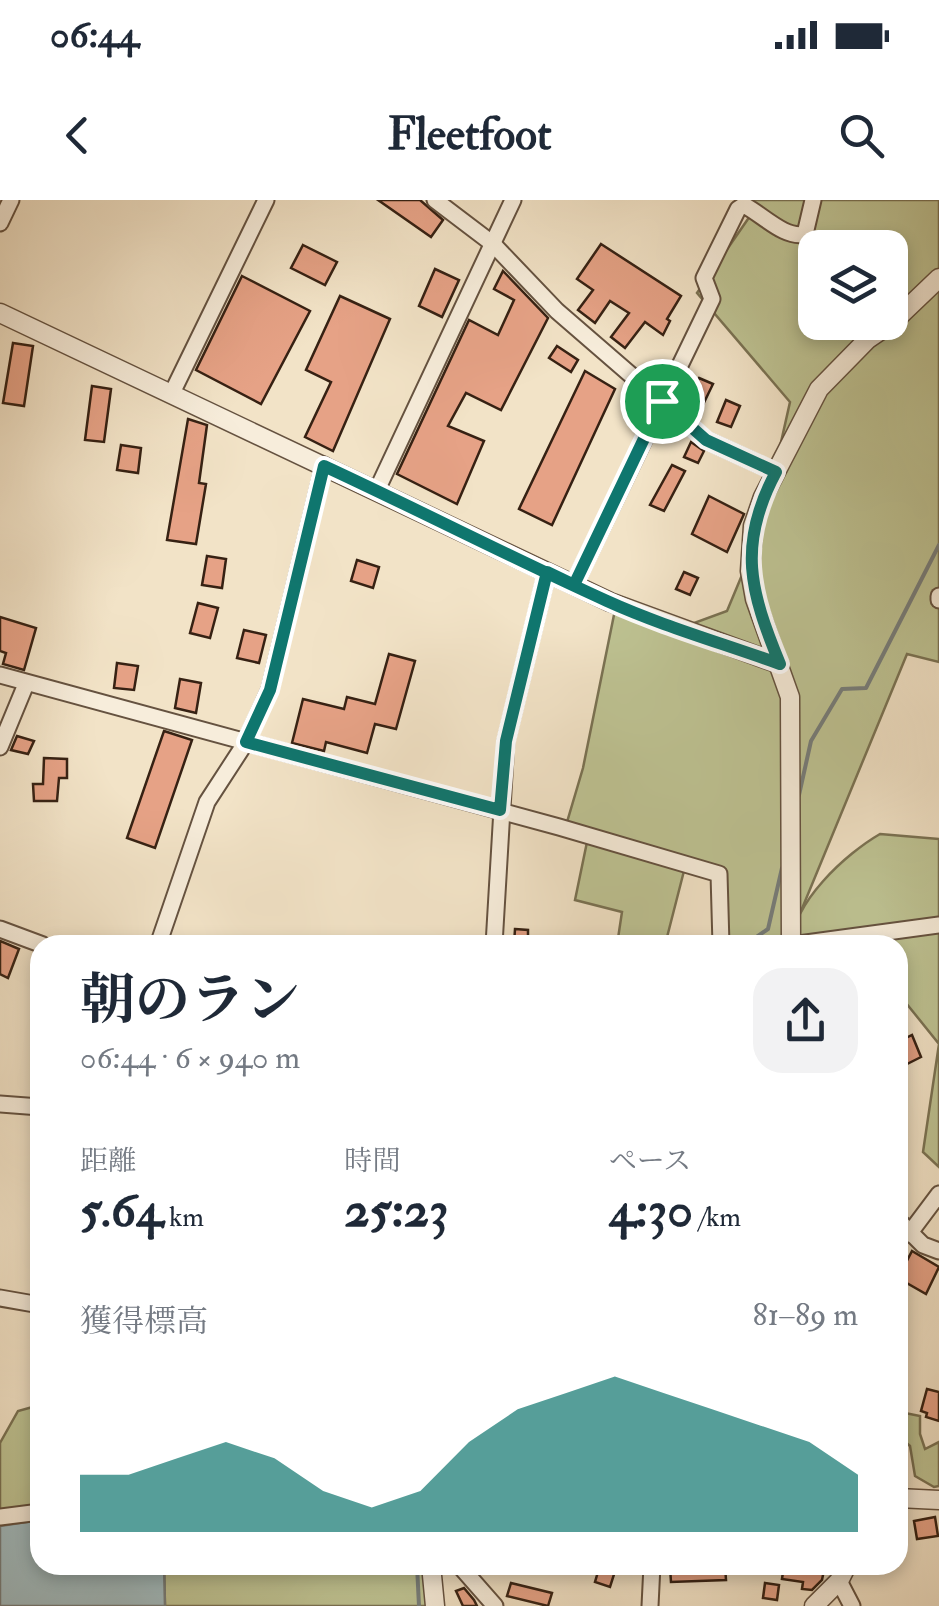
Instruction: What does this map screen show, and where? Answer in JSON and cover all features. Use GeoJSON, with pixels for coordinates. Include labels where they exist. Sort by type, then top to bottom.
{"type":"FeatureCollection","features":[{"type":"Feature","properties":{"kind":"street"},"geometry":{"type":"LineString","coordinates":[[0,223],[11,200]]}},
{"type":"Feature","properties":{"kind":"street"},"geometry":{"type":"LineString","coordinates":[[172,393],[266,200]]}},
{"type":"Feature","properties":{"kind":"street"},"geometry":{"type":"LineString","coordinates":[[435,200],[493,244],[557,311],[706,440],[776,472]]}},
{"type":"Feature","properties":{"kind":"street"},"geometry":{"type":"LineString","coordinates":[[377,490],[514,200]]}},
{"type":"Feature","properties":{"kind":"street"},"geometry":{"type":"LineString","coordinates":[[574,585],[712,299],[704,278],[738,208],[744,206],[762,214],[786,234],[796,236],[805,234],[813,200]]}},
{"type":"Feature","properties":{"kind":"street"},"geometry":{"type":"LineString","coordinates":[[791,935],[791,705],[780,664],[759,616],[750,571],[753,526],[763,497],[820,390],[868,339],[893,322],[939,278]]}},
{"type":"Feature","properties":{"kind":"street"},"geometry":{"type":"LineString","coordinates":[[0,313],[610,602],[780,664]]}},
{"type":"Feature","properties":{"kind":"street"},"geometry":{"type":"LineString","coordinates":[[161,935],[206,802],[246,742],[270,690],[324,466]]}},
{"type":"Feature","properties":{"kind":"street"},"geometry":{"type":"LineString","coordinates":[[494,935],[506,741],[547,572]]}},
{"type":"Feature","properties":{"kind":"street"},"geometry":{"type":"LineString","coordinates":[[0,675],[500,810],[719,874],[721,935]]}},
{"type":"Feature","properties":{"kind":"street"},"geometry":{"type":"LineString","coordinates":[[0,746],[26,684]]}},
{"type":"Feature","properties":{"kind":"street"},"geometry":{"type":"LineString","coordinates":[[865,935],[939,925]]}},
{"type":"Feature","properties":{"kind":"street"},"geometry":{"type":"LineString","coordinates":[[0,929],[30,940]]}},
{"type":"Feature","properties":{"kind":"street"},"geometry":{"type":"LineString","coordinates":[[0,1104],[30,1106]]}},
{"type":"Feature","properties":{"kind":"street"},"geometry":{"type":"LineString","coordinates":[[939,1194],[909,1234],[939,1251]]}},
{"type":"Feature","properties":{"kind":"street"},"geometry":{"type":"LineString","coordinates":[[0,1298],[30,1304]]}},
{"type":"Feature","properties":{"kind":"street"},"geometry":{"type":"LineString","coordinates":[[908,1498],[939,1500]]}},
{"type":"Feature","properties":{"kind":"street"},"geometry":{"type":"LineString","coordinates":[[0,1517],[30,1513]]}},
{"type":"Feature","properties":{"kind":"street"},"geometry":{"type":"LineString","coordinates":[[432,1575],[436,1606]]}},
{"type":"Feature","properties":{"kind":"street"},"geometry":{"type":"LineString","coordinates":[[468,1575],[495,1606]]}},
{"type":"Feature","properties":{"kind":"street"},"geometry":{"type":"LineString","coordinates":[[650,1606],[652,1575]]}},
{"type":"Feature","properties":{"kind":"street"},"geometry":{"type":"LineString","coordinates":[[814,1606],[840,1575]]}},
{"type":"Feature","properties":{"kind":"street"},"geometry":{"type":"LineString","coordinates":[[843,1575],[852,1606]]}},
{"type":"Feature","properties":{"kind":"green space"},"geometry":{"type":"Polygon","coordinates":[[[736,200],[939,200],[939,662],[907,654],[791,935],[723,935],[721,872],[565,829],[583,768],[616,605],[678,629],[727,611],[762,527],[790,402],[697,293],[750,216],[736,200]]]}},
{"type":"Feature","properties":{"kind":"green space"},"geometry":{"type":"Polygon","coordinates":[[[880,834],[939,839],[939,1044],[908,1005],[908,935],[794,935],[811,897],[852,854],[880,834]]]}},
{"type":"Feature","properties":{"kind":"green space"},"geometry":{"type":"Polygon","coordinates":[[[587,842],[685,867],[668,935],[619,935],[622,912],[575,900],[587,842]]]}},
{"type":"Feature","properties":{"kind":"green space"},"geometry":{"type":"Polygon","coordinates":[[[939,1044],[939,1167],[923,1152],[939,1044]]]}},
{"type":"Feature","properties":{"kind":"green space"},"geometry":{"type":"Polygon","coordinates":[[[30,1408],[30,1508],[0,1512],[0,1443],[18,1411],[30,1408]]]}},
{"type":"Feature","properties":{"kind":"green space"},"geometry":{"type":"Polygon","coordinates":[[[908,1414],[920,1416],[925,1449],[939,1442],[939,1486],[915,1476],[908,1414]]]}},
{"type":"Feature","properties":{"kind":"green space"},"geometry":{"type":"Polygon","coordinates":[[[164,1575],[425,1575],[428,1606],[165,1606],[164,1575]]]}},
{"type":"Feature","properties":{"kind":"water"},"geometry":{"type":"Polygon","coordinates":[[[30,1522],[30,1575],[164,1575],[165,1606],[0,1606],[0,1526],[30,1522]]]}},
{"type":"Feature","properties":{"kind":"building"},"geometry":{"type":"Polygon","coordinates":[[[378,200],[420,200],[443,220],[431,237],[378,200]]]}},
{"type":"Feature","properties":{"kind":"building"},"geometry":{"type":"Polygon","coordinates":[[[601,244],[681,296],[667,319],[670,321],[663,335],[645,322],[625,348],[611,337],[629,313],[610,301],[595,323],[578,310],[593,290],[577,279],[601,244]]]}},
{"type":"Feature","properties":{"kind":"building"},"geometry":{"type":"Polygon","coordinates":[[[303,245],[337,262],[325,285],[291,268],[303,245]]]}},
{"type":"Feature","properties":{"kind":"building"},"geometry":{"type":"Polygon","coordinates":[[[435,269],[459,280],[442,317],[419,306],[435,269]]]}},
{"type":"Feature","properties":{"kind":"building"},"geometry":{"type":"Polygon","coordinates":[[[503,271],[548,318],[501,410],[466,393],[448,426],[484,441],[457,504],[397,474],[469,320],[498,335],[514,300],[494,289],[503,271]]]}},
{"type":"Feature","properties":{"kind":"building"},"geometry":{"type":"Polygon","coordinates":[[[242,276],[310,311],[261,404],[196,370],[242,276]]]}},
{"type":"Feature","properties":{"kind":"building"},"geometry":{"type":"Polygon","coordinates":[[[340,296],[390,319],[333,451],[305,437],[331,382],[306,370],[340,296]]]}},
{"type":"Feature","properties":{"kind":"building"},"geometry":{"type":"Polygon","coordinates":[[[13,343],[33,346],[24,406],[3,403],[13,343]]]}},
{"type":"Feature","properties":{"kind":"building"},"geometry":{"type":"Polygon","coordinates":[[[557,346],[578,360],[571,372],[549,358],[557,346]]]}},
{"type":"Feature","properties":{"kind":"building"},"geometry":{"type":"Polygon","coordinates":[[[585,371],[615,389],[552,525],[519,509],[585,371]]]}},
{"type":"Feature","properties":{"kind":"building"},"geometry":{"type":"Polygon","coordinates":[[[699,378],[713,384],[697,417],[685,407],[699,378]]]}},
{"type":"Feature","properties":{"kind":"building"},"geometry":{"type":"Polygon","coordinates":[[[92,386],[111,389],[104,442],[85,440],[92,386]]]}},
{"type":"Feature","properties":{"kind":"building"},"geometry":{"type":"Polygon","coordinates":[[[726,400],[740,406],[731,427],[717,422],[726,400]]]}},
{"type":"Feature","properties":{"kind":"building"},"geometry":{"type":"Polygon","coordinates":[[[188,419],[207,425],[199,483],[206,484],[196,544],[167,540],[188,419]]]}},
{"type":"Feature","properties":{"kind":"building"},"geometry":{"type":"Polygon","coordinates":[[[691,442],[704,451],[698,463],[684,457],[691,442]]]}},
{"type":"Feature","properties":{"kind":"building"},"geometry":{"type":"Polygon","coordinates":[[[121,445],[141,448],[138,473],[117,470],[121,445]]]}},
{"type":"Feature","properties":{"kind":"building"},"geometry":{"type":"Polygon","coordinates":[[[672,465],[685,471],[664,511],[650,505],[672,465]]]}},
{"type":"Feature","properties":{"kind":"building"},"geometry":{"type":"Polygon","coordinates":[[[709,496],[744,514],[727,552],[692,534],[709,496]]]}},
{"type":"Feature","properties":{"kind":"building"},"geometry":{"type":"Polygon","coordinates":[[[207,556],[226,559],[222,588],[202,585],[207,556]]]}},
{"type":"Feature","properties":{"kind":"building"},"geometry":{"type":"Polygon","coordinates":[[[357,560],[379,567],[373,588],[351,581],[357,560]]]}},
{"type":"Feature","properties":{"kind":"building"},"geometry":{"type":"Polygon","coordinates":[[[684,572],[698,578],[690,595],[676,589],[684,572]]]}},
{"type":"Feature","properties":{"kind":"building"},"geometry":{"type":"Polygon","coordinates":[[[198,603],[218,608],[210,638],[190,633],[198,603]]]}},
{"type":"Feature","properties":{"kind":"building"},"geometry":{"type":"Polygon","coordinates":[[[0,617],[36,628],[24,670],[3,664],[6,653],[0,651],[0,617]]]}},
{"type":"Feature","properties":{"kind":"building"},"geometry":{"type":"Polygon","coordinates":[[[244,630],[266,635],[259,663],[237,658],[244,630]]]}},
{"type":"Feature","properties":{"kind":"building"},"geometry":{"type":"Polygon","coordinates":[[[389,654],[415,661],[396,729],[375,724],[367,753],[326,742],[324,751],[292,743],[303,699],[344,709],[347,697],[375,704],[389,654]]]}},
{"type":"Feature","properties":{"kind":"building"},"geometry":{"type":"Polygon","coordinates":[[[117,663],[138,666],[134,690],[114,688],[117,663]]]}},
{"type":"Feature","properties":{"kind":"building"},"geometry":{"type":"Polygon","coordinates":[[[180,679],[201,683],[196,713],[175,708],[180,679]]]}},
{"type":"Feature","properties":{"kind":"building"},"geometry":{"type":"Polygon","coordinates":[[[164,731],[192,740],[155,848],[127,838],[164,731]]]}},
{"type":"Feature","properties":{"kind":"building"},"geometry":{"type":"Polygon","coordinates":[[[17,736],[34,741],[28,754],[11,750],[17,736]]]}},
{"type":"Feature","properties":{"kind":"building"},"geometry":{"type":"Polygon","coordinates":[[[44,758],[67,759],[67,778],[59,778],[57,801],[34,801],[33,784],[43,784],[44,758]]]}},
{"type":"Feature","properties":{"kind":"building"},"geometry":{"type":"Polygon","coordinates":[[[515,929],[528,930],[528,935],[515,935],[515,929]]]}},
{"type":"Feature","properties":{"kind":"building"},"geometry":{"type":"Polygon","coordinates":[[[0,941],[19,949],[8,978],[0,974],[0,941]]]}},
{"type":"Feature","properties":{"kind":"building"},"geometry":{"type":"Polygon","coordinates":[[[912,1035],[921,1057],[908,1064],[908,1037],[912,1035]]]}},
{"type":"Feature","properties":{"kind":"building"},"geometry":{"type":"Polygon","coordinates":[[[912,1251],[939,1267],[926,1294],[908,1284],[908,1259],[912,1251]]]}},
{"type":"Feature","properties":{"kind":"building"},"geometry":{"type":"Polygon","coordinates":[[[927,1389],[939,1392],[939,1421],[921,1411],[927,1389]]]}},
{"type":"Feature","properties":{"kind":"building"},"geometry":{"type":"Polygon","coordinates":[[[935,1517],[938,1536],[917,1539],[914,1521],[935,1517]]]}},
{"type":"Feature","properties":{"kind":"building"},"geometry":{"type":"Polygon","coordinates":[[[597,1575],[614,1575],[610,1587],[595,1582],[597,1575]]]}},
{"type":"Feature","properties":{"kind":"building"},"geometry":{"type":"Polygon","coordinates":[[[671,1575],[726,1575],[726,1580],[671,1582],[671,1575]]]}},
{"type":"Feature","properties":{"kind":"building"},"geometry":{"type":"Polygon","coordinates":[[[783,1575],[823,1575],[812,1590],[802,1589],[803,1582],[782,1579],[783,1575]]]}},
{"type":"Feature","properties":{"kind":"building"},"geometry":{"type":"Polygon","coordinates":[[[511,1583],[552,1593],[548,1606],[507,1596],[511,1583]]]}},
{"type":"Feature","properties":{"kind":"building"},"geometry":{"type":"Polygon","coordinates":[[[765,1583],[779,1585],[777,1600],[763,1598],[765,1583]]]}},
{"type":"Feature","properties":{"kind":"building"},"geometry":{"type":"Polygon","coordinates":[[[464,1588],[477,1606],[463,1606],[456,1591],[464,1588]]]}},
{"type":"Feature","properties":{"kind":"waterway"},"geometry":{"type":"LineString","coordinates":[[799,795],[811,741],[842,689],[866,688],[939,545]]}},
{"type":"Feature","properties":{"kind":"waterway"},"geometry":{"type":"LineString","coordinates":[[759,935],[768,929],[782,868]]}},
{"type":"Feature","properties":{"kind":"waterway"},"geometry":{"type":"LineString","coordinates":[[417,1575],[419,1606]]}},
{"type":"Feature","properties":{"kind":"route"},"geometry":{"type":"LineString","coordinates":[[662,401],[574,585],[547,572],[506,741],[500,810],[246,742],[270,690],[324,466],[377,490],[547,572],[610,602],[780,664],[759,616],[750,571],[753,526],[776,472],[706,440],[662,401]]}}]}
